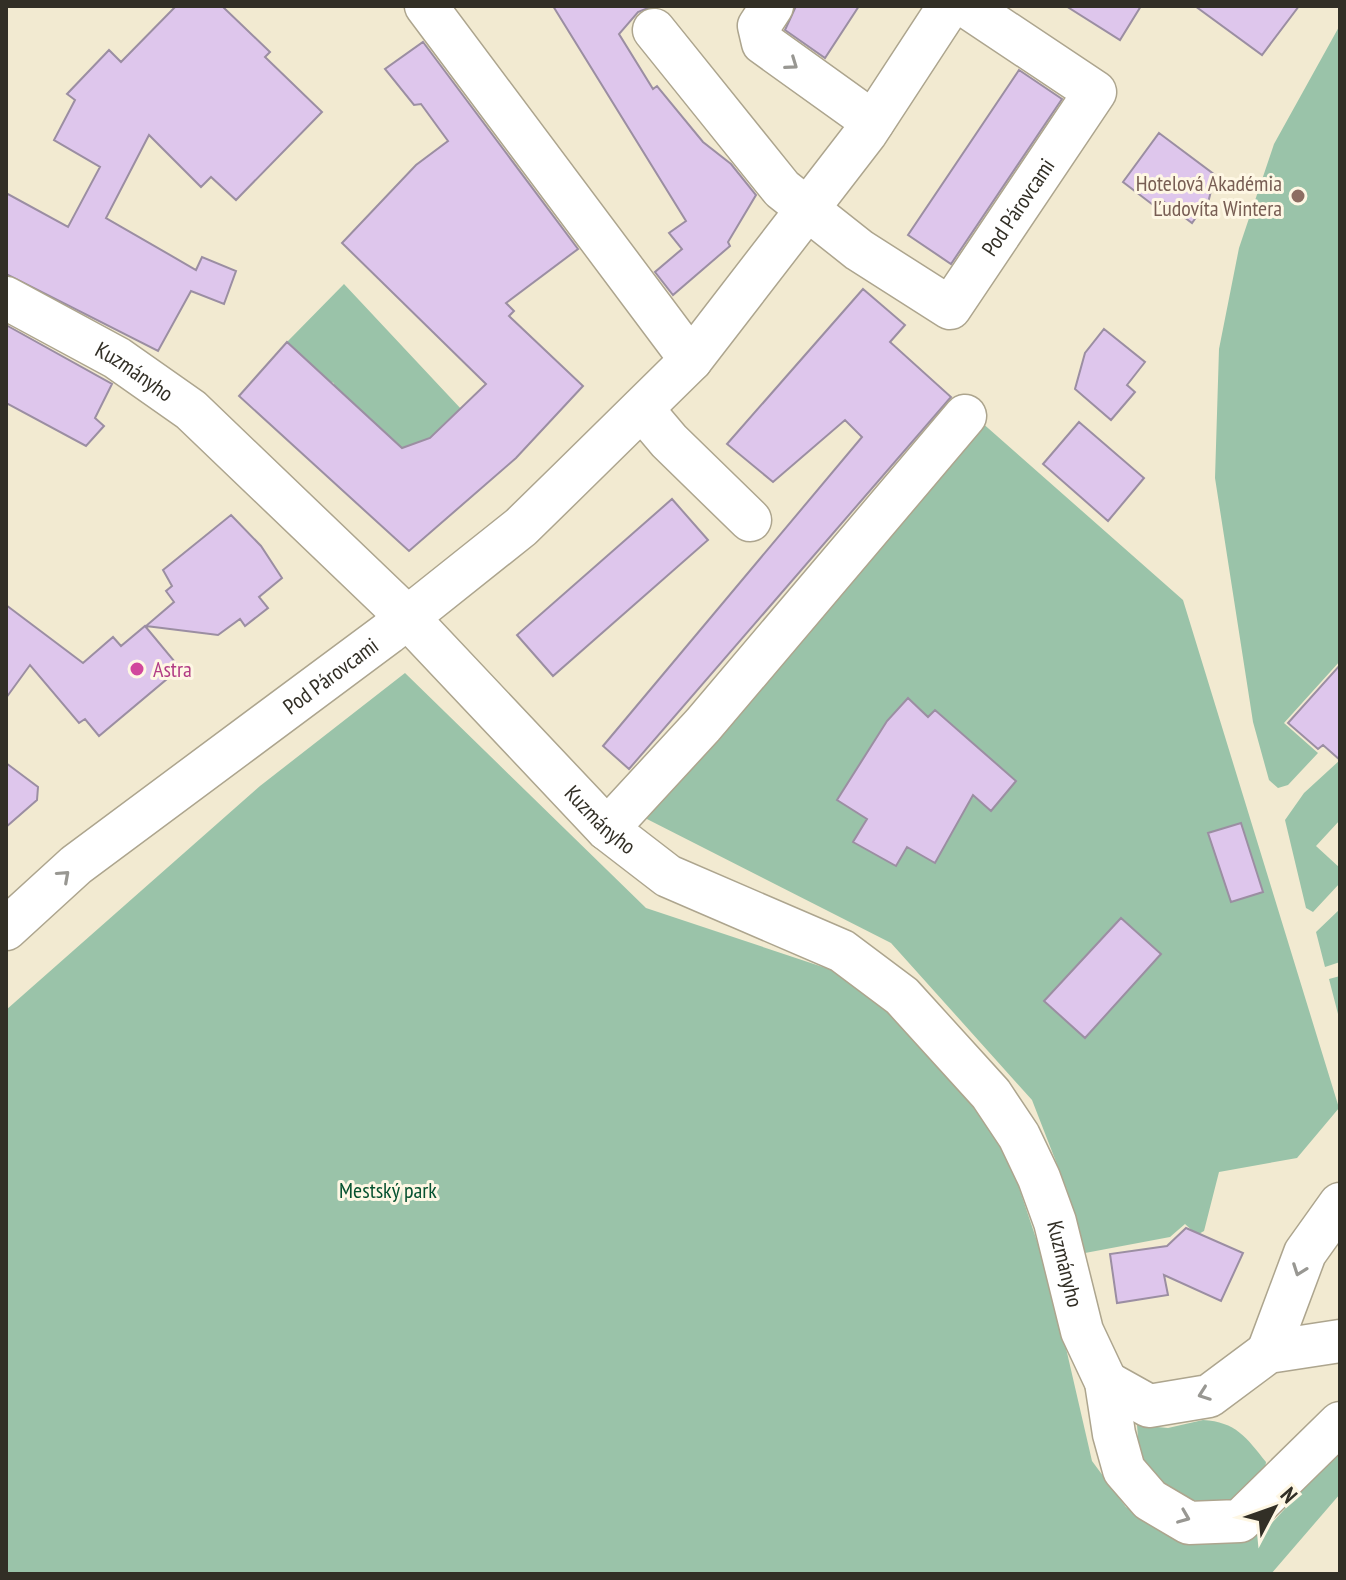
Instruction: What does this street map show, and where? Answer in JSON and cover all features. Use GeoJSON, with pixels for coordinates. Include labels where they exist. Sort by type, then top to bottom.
{"type":"FeatureCollection","features":[{"type":"Feature","properties":{"kind":"street"},"geometry":{"type":"LineString","coordinates":[[426,6],[691,360]]}},
{"type":"Feature","properties":{"kind":"street"},"geometry":{"type":"LineString","coordinates":[[772,6],[759,26],[763,43],[873,122]]}},
{"type":"Feature","properties":{"kind":"street","name":"Pod Párovcami"},"geometry":{"type":"LineString","coordinates":[[6,929],[76,865],[407,617],[521,527],[642,409],[691,360],[806,210],[873,122],[949,6]]}},
{"type":"Feature","properties":{"kind":"street","name":"Pod Párovcami"},"geometry":{"type":"LineString","coordinates":[[806,210],[859,250],[950,308],[1095,92],[966,6]]}},
{"type":"Feature","properties":{"kind":"street"},"geometry":{"type":"LineString","coordinates":[[654,30],[782,189],[806,210]]}},
{"type":"Feature","properties":{"kind":"street","name":"Kuzmányho"},"geometry":{"type":"LineString","coordinates":[[6,298],[117,358],[191,410],[407,617],[607,829],[668,876],[842,951],[902,996],[951,1046],[991,1094],[1019,1136],[1039,1178],[1055,1222],[1082,1331],[1106,1382],[1114,1434],[1124,1470],[1150,1500],[1189,1523],[1240,1521],[1340,1423]]}},
{"type":"Feature","properties":{"kind":"street"},"geometry":{"type":"LineString","coordinates":[[642,409],[669,441],[750,520]]}},
{"type":"Feature","properties":{"kind":"street"},"geometry":{"type":"LineString","coordinates":[[607,829],[703,725],[965,416]]}},
{"type":"Feature","properties":{"kind":"street"},"geometry":{"type":"LineString","coordinates":[[1268,1352],[1305,1253],[1340,1204]]}},
{"type":"Feature","properties":{"kind":"street"},"geometry":{"type":"LineString","coordinates":[[1106,1382],[1149,1406],[1209,1396],[1268,1352],[1340,1341]]}},
{"type":"Feature","properties":{"kind":"green space"},"geometry":{"type":"Polygon","coordinates":[[[1340,25],[1340,661],[1284,723],[1318,753],[1288,785],[1278,788],[1269,780],[1253,722],[1215,478],[1219,349],[1239,248],[1274,144],[1340,25]]]}},
{"type":"Feature","properties":{"kind":"green space"},"geometry":{"type":"Polygon","coordinates":[[[344,284],[462,410],[436,459],[419,442],[411,445],[408,454],[335,398],[334,383],[325,380],[287,342],[344,284]]]}},
{"type":"Feature","properties":{"kind":"green space"},"geometry":{"type":"Polygon","coordinates":[[[980,421],[1183,600],[1339,1108],[1297,1158],[1219,1172],[1204,1231],[1197,1235],[1185,1224],[1170,1237],[1085,1253],[1067,1190],[1032,1100],[891,943],[641,816],[980,421]]]}},
{"type":"Feature","properties":{"kind":"green space","name":"Mestský park"},"geometry":{"type":"Polygon","coordinates":[[[405,673],[646,908],[880,986],[992,1107],[1051,1283],[1092,1461],[1126,1507],[1182,1540],[1243,1537],[1270,1525],[1340,1449],[1340,1494],[1271,1574],[6,1574],[6,1010],[260,786],[405,673]]]}},
{"type":"Feature","properties":{"kind":"green space"},"geometry":{"type":"Polygon","coordinates":[[[1340,760],[1340,820],[1316,846],[1340,868],[1340,883],[1313,912],[1306,908],[1285,820],[1304,793],[1340,760]]]}},
{"type":"Feature","properties":{"kind":"green space"},"geometry":{"type":"Polygon","coordinates":[[[1340,909],[1340,962],[1325,967],[1316,932],[1340,909]]]}},
{"type":"Feature","properties":{"kind":"green space"},"geometry":{"type":"Polygon","coordinates":[[[1340,976],[1340,1013],[1338,1014],[1329,979],[1340,976]]]}},
{"type":"Feature","properties":{"kind":"green space"},"geometry":{"type":"Polygon","coordinates":[[[1203,1420],[1224,1424],[1246,1438],[1266,1462],[1263,1484],[1236,1500],[1208,1503],[1181,1495],[1158,1479],[1141,1453],[1137,1425],[1168,1428],[1203,1420]]]}},
{"type":"Feature","properties":{"kind":"building"},"geometry":{"type":"Polygon","coordinates":[[[176,6],[222,6],[270,52],[265,57],[322,112],[236,200],[211,177],[201,187],[149,135],[106,218],[196,270],[202,257],[236,271],[224,304],[191,291],[158,351],[6,274],[6,193],[68,227],[100,167],[54,140],[75,100],[67,94],[109,50],[121,62],[176,6]]]}},
{"type":"Feature","properties":{"kind":"building"},"geometry":{"type":"Polygon","coordinates":[[[553,6],[653,6],[638,12],[619,34],[653,89],[657,86],[703,142],[731,164],[756,195],[728,242],[730,246],[673,295],[655,272],[682,249],[669,233],[686,221],[553,6]]]}},
{"type":"Feature","properties":{"kind":"building"},"geometry":{"type":"Polygon","coordinates":[[[796,6],[859,6],[825,58],[785,30],[796,6]]]}},
{"type":"Feature","properties":{"kind":"building"},"geometry":{"type":"Polygon","coordinates":[[[1066,6],[1141,6],[1120,40],[1066,6]]]}},
{"type":"Feature","properties":{"kind":"building"},"geometry":{"type":"Polygon","coordinates":[[[1195,6],[1299,6],[1262,55],[1195,6]]]}},
{"type":"Feature","properties":{"kind":"building"},"geometry":{"type":"Polygon","coordinates":[[[423,42],[578,249],[506,303],[514,311],[509,316],[583,386],[516,458],[409,551],[239,396],[287,342],[402,448],[430,438],[486,384],[342,243],[416,165],[448,141],[421,104],[414,105],[385,69],[423,42]]]}},
{"type":"Feature","properties":{"kind":"building"},"geometry":{"type":"Polygon","coordinates":[[[1019,70],[1062,99],[951,264],[908,235],[1019,70]]]}},
{"type":"Feature","properties":{"kind":"building"},"geometry":{"type":"Polygon","coordinates":[[[1159,133],[1215,175],[1209,199],[1192,223],[1163,201],[1157,208],[1123,182],[1159,133]]]}},
{"type":"Feature","properties":{"kind":"building"},"geometry":{"type":"Polygon","coordinates":[[[863,289],[905,325],[890,342],[951,397],[629,769],[603,746],[862,437],[845,420],[773,482],[727,444],[863,289]]]}},
{"type":"Feature","properties":{"kind":"building"},"geometry":{"type":"Polygon","coordinates":[[[6,325],[112,384],[95,418],[104,426],[86,446],[6,403],[6,325]]]}},
{"type":"Feature","properties":{"kind":"building"},"geometry":{"type":"Polygon","coordinates":[[[1104,329],[1145,362],[1127,385],[1135,392],[1111,420],[1075,389],[1085,353],[1104,329]]]}},
{"type":"Feature","properties":{"kind":"building"},"geometry":{"type":"Polygon","coordinates":[[[1079,422],[1144,478],[1108,521],[1043,464],[1079,422]]]}},
{"type":"Feature","properties":{"kind":"building"},"geometry":{"type":"Polygon","coordinates":[[[672,499],[708,540],[553,676],[517,635],[672,499]]]}},
{"type":"Feature","properties":{"kind":"building"},"geometry":{"type":"Polygon","coordinates":[[[231,515],[261,546],[282,578],[259,597],[268,608],[245,626],[240,619],[218,635],[146,626],[174,602],[166,591],[172,586],[163,570],[231,515]]]}},
{"type":"Feature","properties":{"kind":"building"},"geometry":{"type":"Polygon","coordinates":[[[6,605],[83,663],[113,637],[121,646],[145,626],[180,668],[99,736],[85,719],[79,723],[30,665],[6,698],[6,605]]]}},
{"type":"Feature","properties":{"kind":"building"},"geometry":{"type":"Polygon","coordinates":[[[1340,665],[1340,760],[1323,745],[1318,749],[1288,723],[1340,665]]]}},
{"type":"Feature","properties":{"kind":"building"},"geometry":{"type":"Polygon","coordinates":[[[908,698],[928,717],[935,710],[1016,781],[991,811],[973,795],[935,863],[907,847],[896,866],[853,842],[867,819],[837,800],[887,721],[908,698]]]}},
{"type":"Feature","properties":{"kind":"building"},"geometry":{"type":"Polygon","coordinates":[[[6,763],[38,787],[37,800],[6,827],[6,763]]]}},
{"type":"Feature","properties":{"kind":"building"},"geometry":{"type":"Polygon","coordinates":[[[1241,823],[1263,892],[1231,902],[1208,833],[1241,823]]]}},
{"type":"Feature","properties":{"kind":"building"},"geometry":{"type":"Polygon","coordinates":[[[1121,918],[1161,954],[1085,1038],[1044,1001],[1121,918]]]}},
{"type":"Feature","properties":{"kind":"building"},"geometry":{"type":"Polygon","coordinates":[[[1186,1228],[1243,1253],[1221,1301],[1164,1275],[1168,1295],[1117,1303],[1110,1254],[1167,1246],[1186,1228]]]}},
{"type":"Feature","properties":{"kind":"place","name":"Hotelová Akadémia Ľudovíta Wintera"},"geometry":{"type":"Point","coordinates":[1298,196]}},
{"type":"Feature","properties":{"kind":"place","name":"Astra"},"geometry":{"type":"Point","coordinates":[137,669]}}]}
